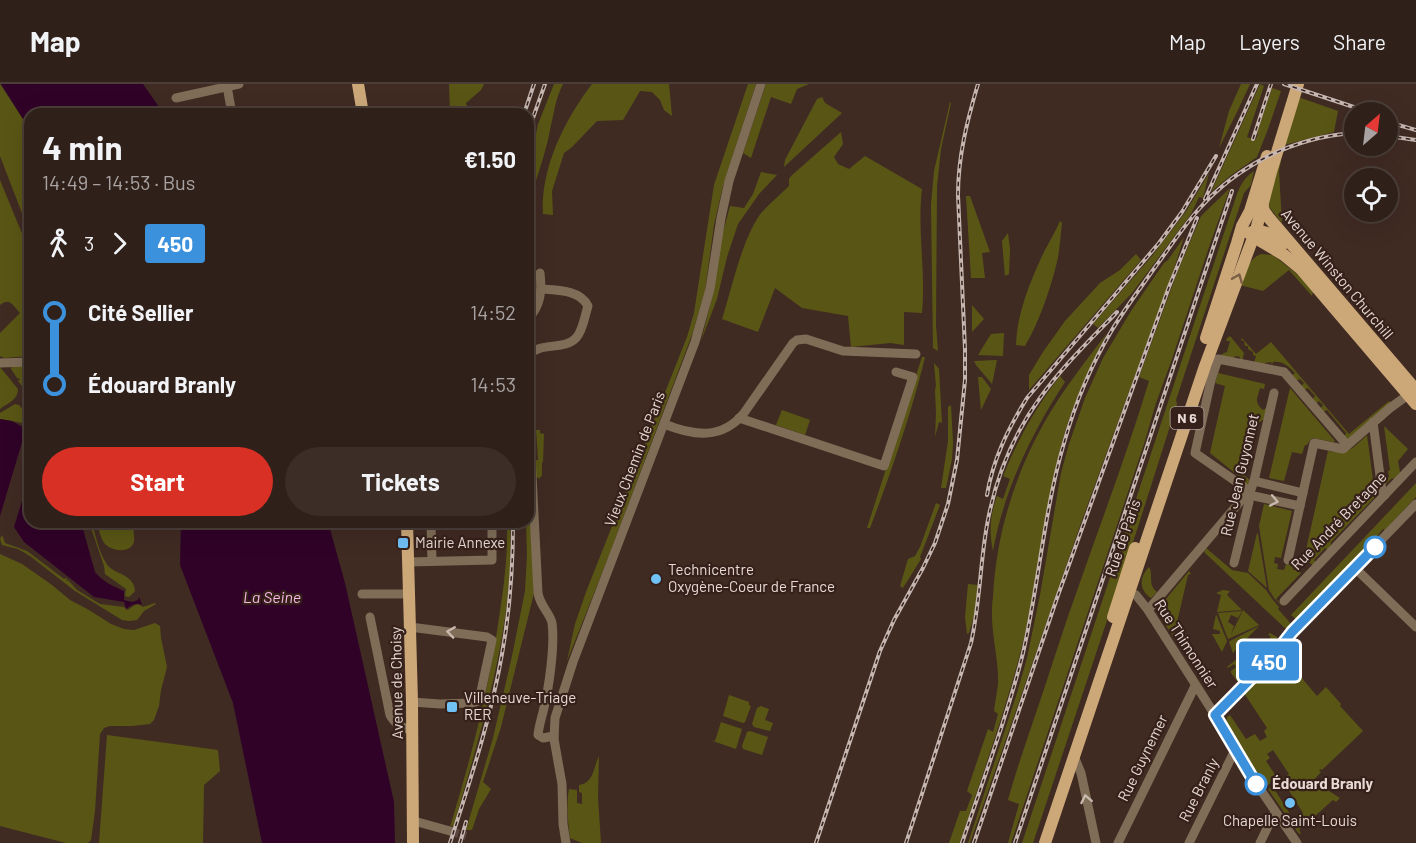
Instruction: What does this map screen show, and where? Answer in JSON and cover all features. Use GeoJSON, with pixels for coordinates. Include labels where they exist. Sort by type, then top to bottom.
{"type":"FeatureCollection","features":[{"type":"Feature","properties":{"kind":"main road"},"geometry":{"type":"LineString","coordinates":[[358,84],[362,108]]}},
{"type":"Feature","properties":{"kind":"main road","name":"N 6"},"geometry":{"type":"LineString","coordinates":[[1237,243],[1250,211],[1290,84]]}},
{"type":"Feature","properties":{"kind":"main road","name":"N 6"},"geometry":{"type":"LineString","coordinates":[[1252,237],[1298,84]]}},
{"type":"Feature","properties":{"kind":"main road","name":"Avenue Winston Churchill"},"geometry":{"type":"LineString","coordinates":[[1262,204],[1269,218],[1318,275],[1413,396]]}},
{"type":"Feature","properties":{"kind":"main road"},"geometry":{"type":"LineString","coordinates":[[1250,211],[1248,229],[1252,237]]}},
{"type":"Feature","properties":{"kind":"main road"},"geometry":{"type":"LineString","coordinates":[[1237,243],[1240,238],[1274,235],[1318,275]]}},
{"type":"Feature","properties":{"kind":"main road","name":"Avenue Winston Churchill"},"geometry":{"type":"LineString","coordinates":[[1252,237],[1301,269],[1413,396]]}},
{"type":"Feature","properties":{"kind":"main road","name":"Rue de Paris"},"geometry":{"type":"LineString","coordinates":[[1038,843],[1096,670],[1252,237]]}},
{"type":"Feature","properties":{"kind":"main road","name":"Rue de Paris"},"geometry":{"type":"LineString","coordinates":[[1045,843],[1237,243]]}},
{"type":"Feature","properties":{"kind":"main road","name":"Avenue de Choisy"},"geometry":{"type":"LineString","coordinates":[[407,528],[413,843]]}},
{"type":"Feature","properties":{"kind":"street"},"geometry":{"type":"LineString","coordinates":[[176,98],[239,84]]}},
{"type":"Feature","properties":{"kind":"street","name":"Vieux Chemin de Paris"},"geometry":{"type":"LineString","coordinates":[[566,843],[562,784],[554,736],[555,718],[567,680],[690,357],[710,289],[729,181],[761,84]]}},
{"type":"Feature","properties":{"kind":"street"},"geometry":{"type":"LineString","coordinates":[[227,86],[231,108]]}},
{"type":"Feature","properties":{"kind":"street"},"geometry":{"type":"LineString","coordinates":[[534,312],[541,289],[540,273]]}},
{"type":"Feature","properties":{"kind":"street"},"geometry":{"type":"LineString","coordinates":[[534,350],[567,344],[576,339],[588,306],[584,298],[574,293],[541,289]]}},
{"type":"Feature","properties":{"kind":"street"},"geometry":{"type":"LineString","coordinates":[[664,424],[683,431],[705,434],[723,429],[739,418],[797,340],[806,339],[849,352],[916,354]]}},
{"type":"Feature","properties":{"kind":"street"},"geometry":{"type":"LineString","coordinates":[[1249,495],[1244,487],[1195,453],[1211,380],[1218,359],[1284,372],[1347,445]]}},
{"type":"Feature","properties":{"kind":"street"},"geometry":{"type":"LineString","coordinates":[[0,363],[24,362]]}},
{"type":"Feature","properties":{"kind":"street"},"geometry":{"type":"LineString","coordinates":[[739,418],[884,466],[913,377],[896,372]]}},
{"type":"Feature","properties":{"kind":"street","name":"Rue Jean Guyonnet"},"geometry":{"type":"LineString","coordinates":[[1234,563],[1274,393]]}},
{"type":"Feature","properties":{"kind":"street"},"geometry":{"type":"LineString","coordinates":[[1288,560],[1314,443],[1343,448],[1373,422],[1413,396]]}},
{"type":"Feature","properties":{"kind":"street"},"geometry":{"type":"LineString","coordinates":[[1373,422],[1382,491],[1385,495]]}},
{"type":"Feature","properties":{"kind":"street","name":"Rue André Bretagne"},"geometry":{"type":"LineString","coordinates":[[1284,601],[1416,462]]}},
{"type":"Feature","properties":{"kind":"street"},"geometry":{"type":"LineString","coordinates":[[1254,482],[1303,493]]}},
{"type":"Feature","properties":{"kind":"street"},"geometry":{"type":"LineString","coordinates":[[1148,610],[1244,497],[1249,495],[1300,506]]}},
{"type":"Feature","properties":{"kind":"street"},"geometry":{"type":"LineString","coordinates":[[1215,715],[1416,504]]}},
{"type":"Feature","properties":{"kind":"street"},"geometry":{"type":"LineString","coordinates":[[534,514],[538,593],[540,601],[552,620],[550,673],[538,735],[543,738],[554,736]]}},
{"type":"Feature","properties":{"kind":"street"},"geometry":{"type":"LineString","coordinates":[[431,528],[432,561]]}},
{"type":"Feature","properties":{"kind":"street"},"geometry":{"type":"LineString","coordinates":[[408,562],[492,560],[492,528]]}},
{"type":"Feature","properties":{"kind":"street"},"geometry":{"type":"LineString","coordinates":[[1355,568],[1416,627]]}},
{"type":"Feature","properties":{"kind":"street","name":"Rue Thimonnier"},"geometry":{"type":"LineString","coordinates":[[1126,590],[1136,595],[1148,610],[1235,750],[1297,843]]}},
{"type":"Feature","properties":{"kind":"street"},"geometry":{"type":"LineString","coordinates":[[362,594],[409,594]]}},
{"type":"Feature","properties":{"kind":"street"},"geometry":{"type":"LineString","coordinates":[[370,617],[390,715],[407,730],[412,729]]}},
{"type":"Feature","properties":{"kind":"street"},"geometry":{"type":"LineString","coordinates":[[410,627],[488,637],[492,640],[478,701],[440,704],[412,702]]}},
{"type":"Feature","properties":{"kind":"street","name":"Rue Guynemer"},"geometry":{"type":"LineString","coordinates":[[1118,843],[1196,686]]}},
{"type":"Feature","properties":{"kind":"street","name":"Rue Branly"},"geometry":{"type":"LineString","coordinates":[[1189,843],[1235,750]]}},
{"type":"Feature","properties":{"kind":"street"},"geometry":{"type":"LineString","coordinates":[[1074,756],[1081,773],[1096,843]]}},
{"type":"Feature","properties":{"kind":"street"},"geometry":{"type":"LineString","coordinates":[[1260,843],[1275,812]]}},
{"type":"Feature","properties":{"kind":"street"},"geometry":{"type":"LineString","coordinates":[[414,821],[450,831]]}},
{"type":"Feature","properties":{"kind":"shaded area"},"geometry":{"type":"Polygon","coordinates":[[[0,84],[24,121],[24,218],[0,156],[0,84]]]}},
{"type":"Feature","properties":{"kind":"shaded area"},"geometry":{"type":"Polygon","coordinates":[[[449,84],[484,84],[481,90],[466,103],[467,108],[450,108],[449,84]]]}},
{"type":"Feature","properties":{"kind":"shaded area"},"geometry":{"type":"Polygon","coordinates":[[[554,84],[563,84],[556,101],[548,140],[534,186],[534,144],[538,124],[554,84]]]}},
{"type":"Feature","properties":{"kind":"shaded area"},"geometry":{"type":"Polygon","coordinates":[[[592,84],[669,84],[672,116],[664,110],[660,100],[652,92],[640,91],[623,120],[597,121],[564,153],[552,191],[553,215],[543,214],[546,180],[556,145],[592,84]]]}},
{"type":"Feature","properties":{"kind":"shaded area"},"geometry":{"type":"Polygon","coordinates":[[[748,84],[756,84],[723,186],[714,225],[705,291],[693,332],[567,661],[575,624],[586,592],[687,337],[694,313],[714,185],[748,84]]]}},
{"type":"Feature","properties":{"kind":"shaded area"},"geometry":{"type":"Polygon","coordinates":[[[766,84],[809,84],[797,89],[791,104],[771,97],[751,158],[743,153],[766,84]]]}},
{"type":"Feature","properties":{"kind":"shaded area"},"geometry":{"type":"Polygon","coordinates":[[[1241,84],[1250,84],[1219,148],[1229,111],[1241,84]]]}},
{"type":"Feature","properties":{"kind":"shaded area"},"geometry":{"type":"Polygon","coordinates":[[[1260,84],[1264,86],[1247,137],[1255,140],[1272,88],[1281,91],[1257,157],[1211,192],[1260,84]]]}},
{"type":"Feature","properties":{"kind":"shaded area"},"geometry":{"type":"Polygon","coordinates":[[[822,97],[825,103],[842,113],[784,167],[785,160],[817,99],[822,97]]]}},
{"type":"Feature","properties":{"kind":"shaded area"},"geometry":{"type":"Polygon","coordinates":[[[1298,97],[1338,111],[1334,132],[1284,145],[1298,97]]]}},
{"type":"Feature","properties":{"kind":"shaded area"},"geometry":{"type":"Polygon","coordinates":[[[950,102],[937,186],[936,325],[938,351],[933,348],[931,205],[934,171],[950,102]]]}},
{"type":"Feature","properties":{"kind":"shaded area"},"geometry":{"type":"Polygon","coordinates":[[[841,132],[843,144],[834,157],[838,164],[849,169],[865,156],[922,189],[920,220],[922,313],[904,312],[904,345],[890,343],[851,347],[848,316],[802,308],[775,288],[758,332],[722,319],[742,252],[759,216],[789,186],[791,176],[841,132]]]}},
{"type":"Feature","properties":{"kind":"shaded area"},"geometry":{"type":"Polygon","coordinates":[[[1281,161],[1279,171],[1282,223],[1268,204],[1277,162],[1281,161]]]}},
{"type":"Feature","properties":{"kind":"shaded area"},"geometry":{"type":"Polygon","coordinates":[[[1254,171],[1251,185],[1244,193],[1176,400],[1177,404],[1137,530],[1033,843],[1022,843],[1237,194],[1243,181],[1254,171]]]}},
{"type":"Feature","properties":{"kind":"shaded area"},"geometry":{"type":"Polygon","coordinates":[[[761,172],[777,175],[759,194],[738,224],[717,299],[701,341],[730,206],[744,208],[753,194],[761,172]]]}},
{"type":"Feature","properties":{"kind":"shaded area"},"geometry":{"type":"Polygon","coordinates":[[[1209,173],[1203,198],[1199,197],[1191,214],[1132,293],[1098,328],[1093,324],[1152,256],[1187,210],[1209,173]]]}},
{"type":"Feature","properties":{"kind":"shaded area"},"geometry":{"type":"Polygon","coordinates":[[[0,180],[24,238],[24,356],[4,358],[0,356],[0,333],[20,313],[9,302],[0,305],[0,180]]]}},
{"type":"Feature","properties":{"kind":"shaded area"},"geometry":{"type":"Polygon","coordinates":[[[1230,188],[1156,403],[1011,843],[1008,843],[1019,804],[1008,800],[1067,619],[1141,407],[1149,381],[1139,377],[1177,273],[1201,216],[1230,188]]]}},
{"type":"Feature","properties":{"kind":"shaded area"},"geometry":{"type":"Polygon","coordinates":[[[966,196],[970,196],[990,252],[982,253],[985,278],[971,278],[966,196]]]}},
{"type":"Feature","properties":{"kind":"shaded area"},"geometry":{"type":"Polygon","coordinates":[[[1060,221],[1062,223],[1058,255],[1047,297],[1025,346],[1016,345],[1019,321],[1030,284],[1060,221]]]}},
{"type":"Feature","properties":{"kind":"shaded area"},"geometry":{"type":"Polygon","coordinates":[[[1008,233],[1009,274],[1005,276],[1002,241],[1008,233]]]}},
{"type":"Feature","properties":{"kind":"shaded area"},"geometry":{"type":"Polygon","coordinates":[[[1184,237],[1082,520],[970,843],[968,843],[1027,658],[1061,473],[1085,398],[1103,358],[1131,311],[1184,237]]]}},
{"type":"Feature","properties":{"kind":"shaded area"},"geometry":{"type":"Polygon","coordinates":[[[1136,254],[1141,260],[1029,390],[1029,375],[1065,321],[1100,283],[1120,270],[1136,254]]]}},
{"type":"Feature","properties":{"kind":"shaded area"},"geometry":{"type":"Polygon","coordinates":[[[1261,254],[1272,255],[1298,275],[1313,292],[1312,296],[1289,270],[1263,291],[1240,285],[1250,263],[1261,254]]]}},
{"type":"Feature","properties":{"kind":"shaded area"},"geometry":{"type":"Polygon","coordinates":[[[972,305],[984,319],[972,332],[972,305]]]}},
{"type":"Feature","properties":{"kind":"shaded area"},"geometry":{"type":"Polygon","coordinates":[[[1004,333],[1003,356],[978,355],[991,334],[1004,333]]]}},
{"type":"Feature","properties":{"kind":"shaded area"},"geometry":{"type":"Polygon","coordinates":[[[1107,333],[1075,402],[1065,431],[1025,634],[1003,713],[960,843],[949,843],[960,811],[966,811],[972,795],[967,791],[988,729],[993,732],[998,714],[994,711],[998,675],[992,606],[998,552],[1008,507],[1033,443],[1044,423],[1066,388],[1107,333]]]}},
{"type":"Feature","properties":{"kind":"shaded area"},"geometry":{"type":"Polygon","coordinates":[[[1230,336],[1244,353],[1242,362],[1240,357],[1221,356],[1227,352],[1230,341],[1226,341],[1230,336]]]}},
{"type":"Feature","properties":{"kind":"shaded area"},"geometry":{"type":"Polygon","coordinates":[[[1242,338],[1256,354],[1271,342],[1349,434],[1389,401],[1391,403],[1347,440],[1344,438],[1346,433],[1327,410],[1323,412],[1320,409],[1323,405],[1319,401],[1316,404],[1312,400],[1315,396],[1308,388],[1304,390],[1301,386],[1304,383],[1300,379],[1296,381],[1291,376],[1295,373],[1292,370],[1280,362],[1273,362],[1272,365],[1271,362],[1265,363],[1264,367],[1254,363],[1256,356],[1248,349],[1248,346],[1245,346],[1242,338]]]}},
{"type":"Feature","properties":{"kind":"shaded area"},"geometry":{"type":"Polygon","coordinates":[[[922,357],[925,357],[900,443],[870,528],[867,528],[922,357]]]}},
{"type":"Feature","properties":{"kind":"shaded area"},"geometry":{"type":"Polygon","coordinates":[[[997,360],[992,384],[974,361],[997,360]]]}},
{"type":"Feature","properties":{"kind":"shaded area"},"geometry":{"type":"Polygon","coordinates":[[[934,363],[939,369],[942,423],[939,422],[935,437],[936,386],[934,363]]]}},
{"type":"Feature","properties":{"kind":"shaded area"},"geometry":{"type":"Polygon","coordinates":[[[24,365],[24,388],[18,381],[20,379],[11,369],[12,366],[24,365]]]}},
{"type":"Feature","properties":{"kind":"shaded area"},"geometry":{"type":"Polygon","coordinates":[[[0,367],[18,389],[18,393],[14,399],[0,409],[0,367]]]}},
{"type":"Feature","properties":{"kind":"shaded area"},"geometry":{"type":"Polygon","coordinates":[[[1218,373],[1265,384],[1264,389],[1260,388],[1257,400],[1263,410],[1266,408],[1267,417],[1251,428],[1240,472],[1251,481],[1247,486],[1240,481],[1241,478],[1210,453],[1225,386],[1215,383],[1218,373]]]}},
{"type":"Feature","properties":{"kind":"shaded area"},"geometry":{"type":"Polygon","coordinates":[[[1060,376],[1065,382],[1020,463],[1004,506],[993,551],[991,530],[993,510],[997,496],[1003,499],[1010,479],[1003,476],[1028,424],[1060,376]]]}},
{"type":"Feature","properties":{"kind":"shaded area"},"geometry":{"type":"Polygon","coordinates":[[[978,377],[982,377],[991,389],[981,410],[978,377]]]}},
{"type":"Feature","properties":{"kind":"shaded area"},"geometry":{"type":"Polygon","coordinates":[[[1290,388],[1335,441],[1313,438],[1305,445],[1302,454],[1292,452],[1284,481],[1269,478],[1290,388]]]}},
{"type":"Feature","properties":{"kind":"shaded area"},"geometry":{"type":"Polygon","coordinates":[[[15,404],[19,405],[24,411],[24,423],[0,419],[0,413],[15,404]]]}},
{"type":"Feature","properties":{"kind":"shaded area"},"geometry":{"type":"Polygon","coordinates":[[[951,405],[952,459],[946,488],[941,488],[948,441],[948,407],[951,405]]]}},
{"type":"Feature","properties":{"kind":"shaded area"},"geometry":{"type":"Polygon","coordinates":[[[782,410],[810,420],[805,435],[776,425],[782,410]]]}},
{"type":"Feature","properties":{"kind":"shaded area"},"geometry":{"type":"Polygon","coordinates":[[[1384,426],[1408,449],[1398,461],[1400,472],[1404,471],[1396,480],[1392,478],[1384,486],[1382,479],[1389,477],[1388,471],[1390,470],[1384,426]]]}},
{"type":"Feature","properties":{"kind":"shaded area"},"geometry":{"type":"Polygon","coordinates":[[[536,430],[544,434],[540,479],[535,476],[534,460],[538,460],[536,430]]]}},
{"type":"Feature","properties":{"kind":"shaded area"},"geometry":{"type":"Polygon","coordinates":[[[1367,435],[1373,480],[1377,480],[1378,484],[1374,485],[1376,496],[1331,542],[1330,551],[1325,548],[1314,560],[1317,563],[1313,565],[1304,559],[1328,451],[1346,451],[1367,435]]]}},
{"type":"Feature","properties":{"kind":"shaded area"},"geometry":{"type":"Polygon","coordinates":[[[1416,483],[1416,497],[1385,530],[1383,529],[1379,537],[1339,574],[1297,620],[1291,615],[1416,483]]]}},
{"type":"Feature","properties":{"kind":"shaded area"},"geometry":{"type":"Polygon","coordinates":[[[936,503],[940,505],[921,559],[903,588],[900,586],[908,559],[915,556],[920,547],[936,503]]]}},
{"type":"Feature","properties":{"kind":"shaded area"},"geometry":{"type":"Polygon","coordinates":[[[1264,504],[1292,511],[1281,558],[1275,557],[1274,563],[1278,564],[1277,569],[1284,570],[1286,564],[1294,566],[1293,570],[1301,573],[1276,599],[1282,605],[1274,598],[1269,590],[1259,526],[1264,504]]]}},
{"type":"Feature","properties":{"kind":"shaded area"},"geometry":{"type":"Polygon","coordinates":[[[91,528],[94,528],[99,548],[109,567],[127,577],[134,585],[135,591],[129,597],[125,596],[126,589],[105,574],[91,528]]]}},
{"type":"Feature","properties":{"kind":"shaded area"},"geometry":{"type":"Polygon","coordinates":[[[99,528],[133,528],[134,542],[125,550],[116,550],[105,544],[99,528]]]}},
{"type":"Feature","properties":{"kind":"shaded area"},"geometry":{"type":"Polygon","coordinates":[[[507,528],[510,528],[510,561],[502,637],[475,751],[454,825],[450,827],[485,697],[495,645],[507,546],[507,528]]]}},
{"type":"Feature","properties":{"kind":"shaded area"},"geometry":{"type":"Polygon","coordinates":[[[526,528],[531,528],[534,593],[501,727],[483,782],[491,789],[479,809],[472,830],[466,830],[493,738],[512,656],[525,591],[526,528]]]}},
{"type":"Feature","properties":{"kind":"shaded area"},"geometry":{"type":"Polygon","coordinates":[[[1258,534],[1267,588],[1248,571],[1258,534]]]}},
{"type":"Feature","properties":{"kind":"shaded area"},"geometry":{"type":"Polygon","coordinates":[[[2,535],[5,543],[27,551],[64,579],[66,578],[66,582],[68,580],[77,590],[100,604],[124,607],[127,610],[137,605],[143,607],[156,604],[144,611],[137,620],[122,620],[75,591],[30,556],[18,549],[2,545],[0,539],[2,535]]]}},
{"type":"Feature","properties":{"kind":"shaded area"},"geometry":{"type":"Polygon","coordinates":[[[1206,548],[1232,570],[1248,573],[1266,590],[1292,625],[1287,630],[1204,552],[1206,548]]]}},
{"type":"Feature","properties":{"kind":"shaded area"},"geometry":{"type":"Polygon","coordinates":[[[0,554],[22,564],[70,600],[111,624],[134,630],[155,623],[160,626],[167,667],[159,706],[150,724],[110,726],[104,728],[100,734],[95,811],[91,840],[88,843],[66,843],[0,826],[0,554]]]}},
{"type":"Feature","properties":{"kind":"shaded area"},"geometry":{"type":"Polygon","coordinates":[[[1149,567],[1151,583],[1157,592],[1151,598],[1142,587],[1143,575],[1149,567]]]}},
{"type":"Feature","properties":{"kind":"shaded area"},"geometry":{"type":"Polygon","coordinates":[[[1189,571],[1191,574],[1188,575],[1174,635],[1177,636],[1176,641],[1157,610],[1189,571]]]}},
{"type":"Feature","properties":{"kind":"shaded area"},"geometry":{"type":"Polygon","coordinates":[[[968,584],[978,585],[975,612],[967,634],[965,617],[968,584]]]}},
{"type":"Feature","properties":{"kind":"shaded area"},"geometry":{"type":"Polygon","coordinates":[[[1223,590],[1230,591],[1227,595],[1242,610],[1217,612],[1221,595],[1216,593],[1223,590]]]}},
{"type":"Feature","properties":{"kind":"shaded area"},"geometry":{"type":"Polygon","coordinates":[[[1243,610],[1259,625],[1228,639],[1218,613],[1242,611],[1238,618],[1231,615],[1228,622],[1234,626],[1231,635],[1243,610]]]}},
{"type":"Feature","properties":{"kind":"shaded area"},"geometry":{"type":"Polygon","coordinates":[[[1216,614],[1227,641],[1222,652],[1212,634],[1220,634],[1220,631],[1213,629],[1216,614]]]}},
{"type":"Feature","properties":{"kind":"shaded area"},"geometry":{"type":"Polygon","coordinates":[[[1259,626],[1233,653],[1229,642],[1259,626]]]}},
{"type":"Feature","properties":{"kind":"shaded area"},"geometry":{"type":"Polygon","coordinates":[[[1268,634],[1277,637],[1277,641],[1238,682],[1231,673],[1236,667],[1234,664],[1227,667],[1237,659],[1247,668],[1244,664],[1271,637],[1268,634]]]}},
{"type":"Feature","properties":{"kind":"shaded area"},"geometry":{"type":"Polygon","coordinates":[[[1281,653],[1285,653],[1283,656],[1317,696],[1326,687],[1363,731],[1322,770],[1319,770],[1321,772],[1313,781],[1340,798],[1336,802],[1333,800],[1299,830],[1301,833],[1299,834],[1268,789],[1273,787],[1293,819],[1303,813],[1283,779],[1289,774],[1273,750],[1267,754],[1270,758],[1266,761],[1276,776],[1266,787],[1226,723],[1230,715],[1246,739],[1255,734],[1260,741],[1267,737],[1264,731],[1267,728],[1244,693],[1281,653]]]}},
{"type":"Feature","properties":{"kind":"shaded area"},"geometry":{"type":"Polygon","coordinates":[[[729,695],[749,702],[751,706],[745,722],[723,716],[729,695]]]}},
{"type":"Feature","properties":{"kind":"shaded area"},"geometry":{"type":"Polygon","coordinates":[[[761,706],[769,709],[765,720],[773,723],[770,731],[754,727],[752,724],[757,708],[761,706]]]}},
{"type":"Feature","properties":{"kind":"shaded area"},"geometry":{"type":"Polygon","coordinates":[[[721,722],[742,729],[736,749],[710,740],[715,741],[721,722]]]}},
{"type":"Feature","properties":{"kind":"shaded area"},"geometry":{"type":"Polygon","coordinates":[[[747,732],[768,737],[762,755],[743,749],[747,732]]]}},
{"type":"Feature","properties":{"kind":"shaded area"},"geometry":{"type":"Polygon","coordinates":[[[107,735],[218,750],[220,771],[204,785],[203,843],[99,843],[107,735]]]}},
{"type":"Feature","properties":{"kind":"shaded area"},"geometry":{"type":"Polygon","coordinates":[[[599,756],[598,798],[601,843],[582,843],[570,838],[567,807],[569,789],[577,790],[577,803],[582,804],[579,785],[588,781],[599,756]]]}},
{"type":"Feature","properties":{"kind":"water"},"geometry":{"type":"Polygon","coordinates":[[[1,84],[143,84],[160,108],[24,108],[24,120],[1,84]]]}},
{"type":"Feature","properties":{"kind":"water"},"geometry":{"type":"Polygon","coordinates":[[[0,419],[12,421],[24,428],[24,436],[0,516],[0,419]]]}},
{"type":"Feature","properties":{"kind":"water"},"geometry":{"type":"Polygon","coordinates":[[[24,494],[24,528],[83,528],[95,572],[105,581],[124,591],[124,600],[132,602],[138,600],[139,597],[142,605],[135,604],[126,609],[124,602],[94,597],[24,542],[14,527],[24,494]]]}},
{"type":"Feature","properties":{"kind":"water","name":"La Seine"},"geometry":{"type":"Polygon","coordinates":[[[181,528],[330,528],[345,583],[394,802],[395,843],[262,843],[233,703],[180,565],[181,528]]]}},
{"type":"Feature","properties":{"kind":"tunnel"},"geometry":{"type":"LineString","coordinates":[[450,831],[466,836]]}},
{"type":"Feature","properties":{"kind":"railway"},"geometry":{"type":"LineString","coordinates":[[526,108],[534,84]]}},
{"type":"Feature","properties":{"kind":"railway"},"geometry":{"type":"LineString","coordinates":[[534,115],[545,84]]}},
{"type":"Feature","properties":{"kind":"railway"},"geometry":{"type":"LineString","coordinates":[[816,843],[880,651],[935,543],[948,504],[957,460],[965,380],[958,181],[964,139],[978,84]]}},
{"type":"Feature","properties":{"kind":"railway"},"geometry":{"type":"LineString","coordinates":[[1205,199],[1257,84]]}},
{"type":"Feature","properties":{"kind":"railway"},"geometry":{"type":"LineString","coordinates":[[1253,139],[1271,84]]}},
{"type":"Feature","properties":{"kind":"railway"},"geometry":{"type":"LineString","coordinates":[[1284,84],[1344,104]]}},
{"type":"Feature","properties":{"kind":"railway"},"geometry":{"type":"LineString","coordinates":[[1398,125],[1416,130]]}},
{"type":"Feature","properties":{"kind":"railway"},"geometry":{"type":"LineString","coordinates":[[962,843],[1017,677],[1051,495],[1064,443],[1084,385],[1104,343],[1181,231],[1215,193],[1250,166],[1269,156],[1311,140],[1344,134]]}},
{"type":"Feature","properties":{"kind":"railway"},"geometry":{"type":"LineString","coordinates":[[1398,137],[1416,140]]}},
{"type":"Feature","properties":{"kind":"railway"},"geometry":{"type":"LineString","coordinates":[[987,495],[1002,445],[1027,398],[1159,243],[1182,212],[1216,156]]}},
{"type":"Feature","properties":{"kind":"railway"},"geometry":{"type":"LineString","coordinates":[[1015,843],[1232,191]]}},
{"type":"Feature","properties":{"kind":"railway"},"geometry":{"type":"LineString","coordinates":[[974,843],[1057,598],[1169,287],[1197,218]]}},
{"type":"Feature","properties":{"kind":"railway"},"geometry":{"type":"LineString","coordinates":[[906,843],[971,643],[990,508],[1006,458],[1030,412],[1049,387],[1117,312]]}},
{"type":"Feature","properties":{"kind":"railway"},"geometry":{"type":"LineString","coordinates":[[450,843],[492,702],[505,638],[512,572],[513,528]]}},
{"type":"Feature","properties":{"kind":"railway"},"geometry":{"type":"LineString","coordinates":[[460,843],[466,822]]}},
{"type":"Feature","properties":{"kind":"bus line","name":"450"},"geometry":{"type":"LineString","coordinates":[[1256,784],[1215,715],[1375,547]]}},
{"type":"Feature","properties":{"kind":"place","name":"Mairie Annexe"},"geometry":{"type":"Point","coordinates":[403,543]}},
{"type":"Feature","properties":{"kind":"place","name":"Technicentre Oxygène-Coeur de France"},"geometry":{"type":"Point","coordinates":[656,579]}},
{"type":"Feature","properties":{"kind":"place","name":"Villeneuve-Triage RER"},"geometry":{"type":"Point","coordinates":[452,707]}},
{"type":"Feature","properties":{"kind":"place","name":"Édouard Branly"},"geometry":{"type":"Point","coordinates":[1256,784]}},
{"type":"Feature","properties":{"kind":"place","name":"Chapelle Saint-Louis"},"geometry":{"type":"Point","coordinates":[1290,803]}}]}
